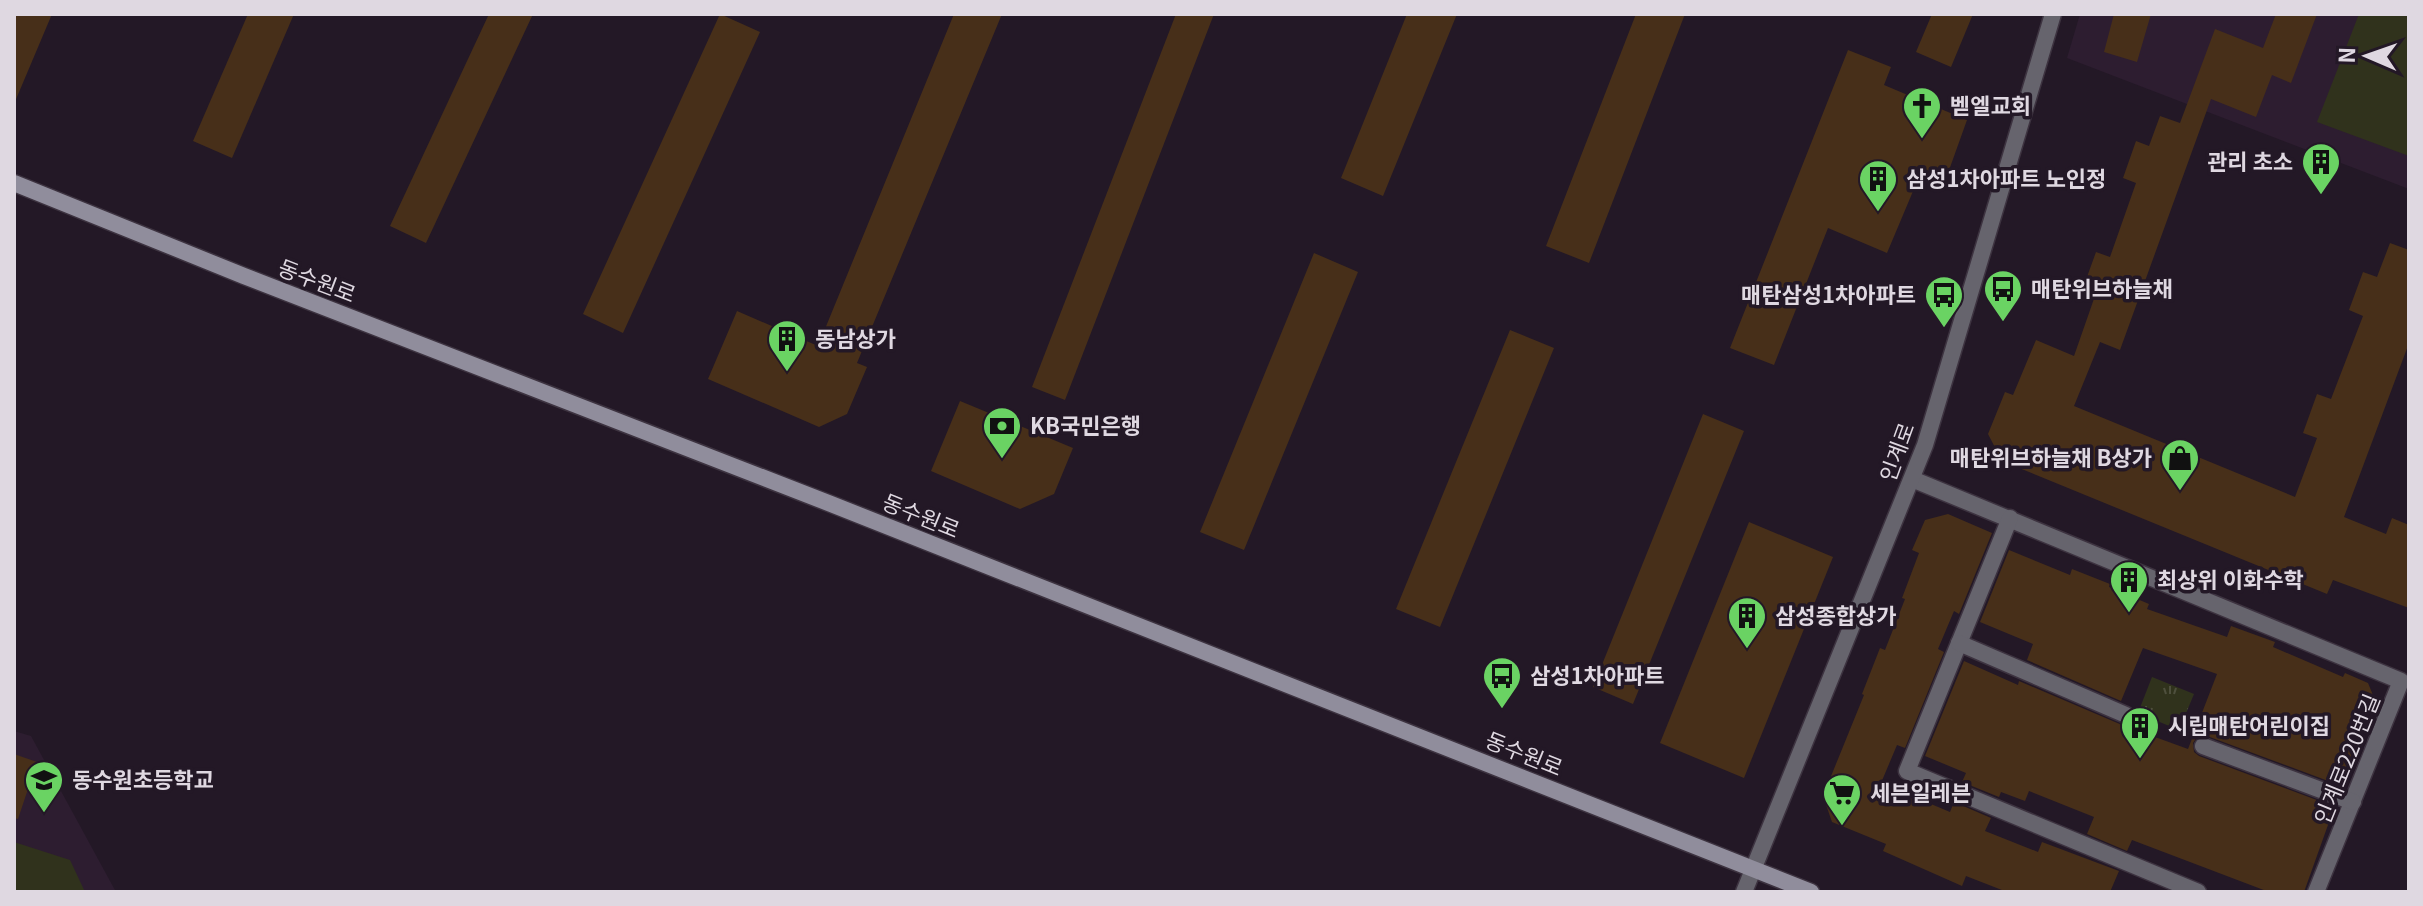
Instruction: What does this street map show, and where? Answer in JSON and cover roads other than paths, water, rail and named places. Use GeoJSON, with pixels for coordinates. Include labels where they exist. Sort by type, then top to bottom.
{"type":"FeatureCollection","features":[{"type":"Feature","properties":{"kind":"main road","name":"동수원로"},"geometry":{"type":"LineString","coordinates":[[14,183],[258,282],[846,510],[1811,892]]}},
{"type":"Feature","properties":{"kind":"street","name":"인계로"},"geometry":{"type":"LineString","coordinates":[[1744,892],[1925,445],[2053,14]]}},
{"type":"Feature","properties":{"kind":"street","name":"인계로220번길"},"geometry":{"type":"LineString","coordinates":[[1912,479],[2401,681],[2316,892]]}},
{"type":"Feature","properties":{"kind":"street"},"geometry":{"type":"LineString","coordinates":[[2010,518],[1907,771],[2198,892]]}},
{"type":"Feature","properties":{"kind":"street"},"geometry":{"type":"LineString","coordinates":[[1959,643],[2126,715]]}},
{"type":"Feature","properties":{"kind":"street"},"geometry":{"type":"LineString","coordinates":[[2203,746],[2353,802]]}},
{"type":"Feature","properties":{"kind":"place","name":"벧엘교회"},"geometry":{"type":"Point","coordinates":[1922,140]}},
{"type":"Feature","properties":{"kind":"place","name":"관리 초소"},"geometry":{"type":"Point","coordinates":[2321,196]}},
{"type":"Feature","properties":{"kind":"place","name":"삼성1차아파트 노인정"},"geometry":{"type":"Point","coordinates":[1878,213]}},
{"type":"Feature","properties":{"kind":"place","name":"매탄위브하늘채"},"geometry":{"type":"Point","coordinates":[2003,323]}},
{"type":"Feature","properties":{"kind":"place","name":"매탄삼성1차아파트"},"geometry":{"type":"Point","coordinates":[1944,329]}},
{"type":"Feature","properties":{"kind":"place","name":"동남상가"},"geometry":{"type":"Point","coordinates":[787,373]}},
{"type":"Feature","properties":{"kind":"place","name":"KB국민은행"},"geometry":{"type":"Point","coordinates":[1002,460]}},
{"type":"Feature","properties":{"kind":"place","name":"매탄위브하늘채 B상가"},"geometry":{"type":"Point","coordinates":[2180,492]}},
{"type":"Feature","properties":{"kind":"place","name":"최상위 이화수학"},"geometry":{"type":"Point","coordinates":[2129,614]}},
{"type":"Feature","properties":{"kind":"place","name":"삼성종합상가"},"geometry":{"type":"Point","coordinates":[1747,650]}},
{"type":"Feature","properties":{"kind":"place","name":"삼성1차아파트"},"geometry":{"type":"Point","coordinates":[1502,710]}},
{"type":"Feature","properties":{"kind":"place","name":"시립매탄어린이집"},"geometry":{"type":"Point","coordinates":[2140,760]}},
{"type":"Feature","properties":{"kind":"place","name":"동수원초등학교"},"geometry":{"type":"Point","coordinates":[44,814]}},
{"type":"Feature","properties":{"kind":"place","name":"세븐일레븐"},"geometry":{"type":"Point","coordinates":[1842,827]}}]}
